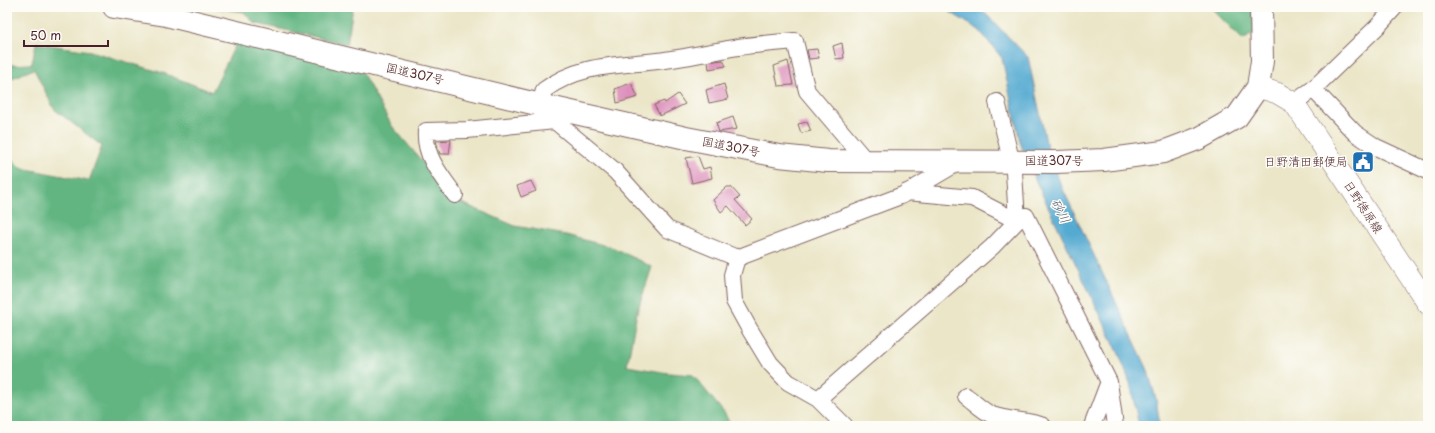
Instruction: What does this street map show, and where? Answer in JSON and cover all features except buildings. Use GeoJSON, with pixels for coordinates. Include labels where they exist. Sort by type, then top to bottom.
{"type":"FeatureCollection","features":[{"type":"Feature","properties":{"kind":"highway","name":"国道307号"},"geometry":{"type":"LineString","coordinates":[[114,7],[166,15],[550,111],[779,156],[828,161],[959,162],[1016,165],[1104,160],[1163,152],[1200,138],[1237,117],[1258,87],[1262,62],[1261,14]]}},
{"type":"Feature","properties":{"kind":"main road","name":"日野徳原線"},"geometry":{"type":"LineString","coordinates":[[1258,87],[1277,93],[1294,103],[1428,304]]}},
{"type":"Feature","properties":{"kind":"street"},"geometry":{"type":"LineString","coordinates":[[1294,103],[1313,89],[1378,26],[1394,7]]}},
{"type":"Feature","properties":{"kind":"street"},"geometry":{"type":"LineString","coordinates":[[868,162],[807,91],[795,41],[740,47],[657,61],[607,65],[579,72],[554,83],[544,90],[550,111],[615,171],[667,229],[737,258],[907,192],[959,162]]}},
{"type":"Feature","properties":{"kind":"street"},"geometry":{"type":"LineString","coordinates":[[1313,89],[1355,133],[1376,146],[1428,172]]}},
{"type":"Feature","properties":{"kind":"street"},"geometry":{"type":"LineString","coordinates":[[997,102],[1005,141],[1016,165],[1022,219],[1109,382],[1115,426]]}},
{"type":"Feature","properties":{"kind":"street"},"geometry":{"type":"LineString","coordinates":[[455,195],[433,164],[426,137],[426,131],[467,130],[550,111]]}},
{"type":"Feature","properties":{"kind":"street"},"geometry":{"type":"LineString","coordinates":[[907,192],[972,198],[1022,219]]}},
{"type":"Feature","properties":{"kind":"street"},"geometry":{"type":"LineString","coordinates":[[818,399],[1022,219]]}},
{"type":"Feature","properties":{"kind":"street"},"geometry":{"type":"LineString","coordinates":[[737,258],[732,275],[734,301],[770,363],[788,382],[818,399],[845,426]]}},
{"type":"Feature","properties":{"kind":"street"},"geometry":{"type":"LineString","coordinates":[[1092,426],[1109,382]]}},
{"type":"Feature","properties":{"kind":"street"},"geometry":{"type":"LineString","coordinates":[[966,396],[991,414],[1012,420],[1032,422],[1044,426]]}},
{"type":"Feature","properties":{"kind":"green space"},"geometry":{"type":"Polygon","coordinates":[[[211,7],[353,7],[347,44],[254,23],[244,12],[211,7]]]}},
{"type":"Feature","properties":{"kind":"green space"},"geometry":{"type":"Polygon","coordinates":[[[1210,7],[1252,7],[1254,33],[1243,40],[1210,7]]]}},
{"type":"Feature","properties":{"kind":"green space"},"geometry":{"type":"Polygon","coordinates":[[[237,42],[359,67],[392,126],[455,200],[515,226],[566,235],[614,248],[652,267],[637,312],[627,366],[668,373],[693,375],[725,414],[731,426],[7,426],[7,154],[21,168],[89,181],[102,146],[54,109],[34,69],[7,80],[7,65],[32,64],[36,43],[90,51],[163,73],[212,92],[237,42]]]}},
{"type":"Feature","properties":{"kind":"water","name":"砂川"},"geometry":{"type":"Polygon","coordinates":[[[942,7],[979,7],[1028,57],[1046,142],[1060,183],[1147,368],[1156,399],[1160,426],[1139,426],[1130,383],[1119,354],[1030,169],[1020,142],[1002,58],[979,30],[942,7]]]}},
{"type":"Feature","properties":{"kind":"place","name":"日野清田郵便局"},"geometry":{"type":"Point","coordinates":[1363,162]}}]}
